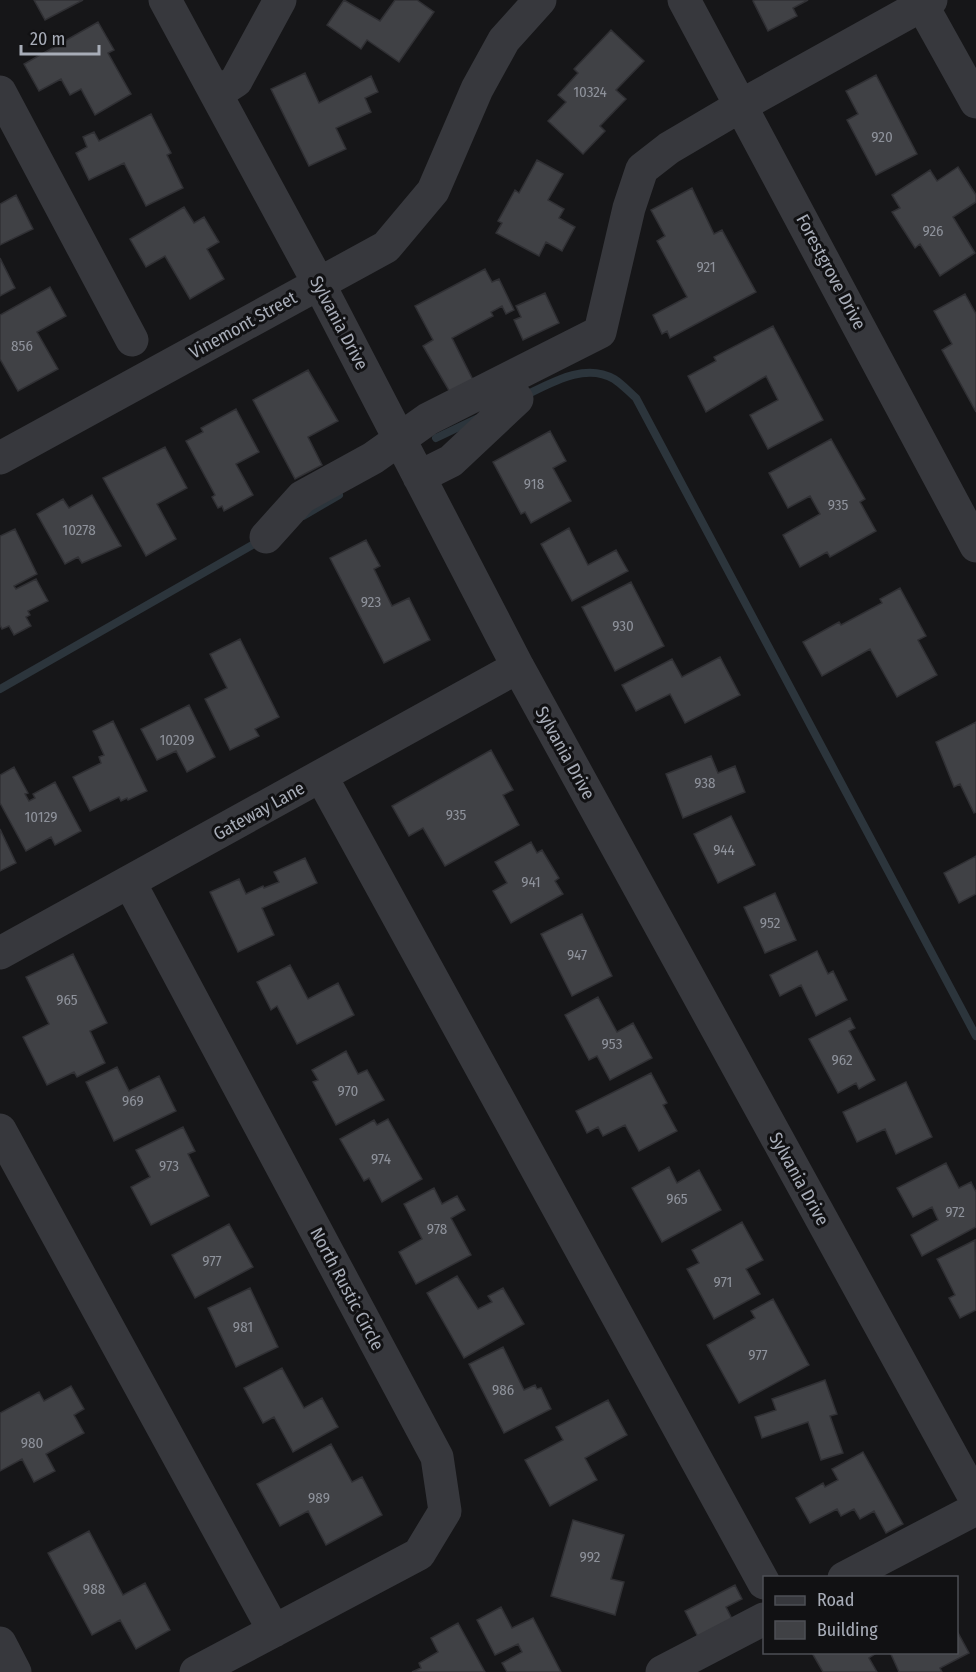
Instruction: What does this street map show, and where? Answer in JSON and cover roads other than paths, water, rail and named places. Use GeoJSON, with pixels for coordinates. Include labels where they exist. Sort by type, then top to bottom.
{"type":"FeatureCollection","features":[{"type":"Feature","properties":{"kind":"street","name":"Sylvania Drive"},"geometry":{"type":"LineString","coordinates":[[165,0],[319,284],[518,667],[976,1500]]}},
{"type":"Feature","properties":{"kind":"street"},"geometry":{"type":"LineString","coordinates":[[216,94],[236,81],[280,0]]}},
{"type":"Feature","properties":{"kind":"street","name":"Vinemont Street"},"geometry":{"type":"LineString","coordinates":[[0,458],[386,247],[433,191],[477,89],[504,40],[540,0]]}},
{"type":"Feature","properties":{"kind":"street","name":"Forestgrove Drive"},"geometry":{"type":"LineString","coordinates":[[684,0],[976,546]]}},
{"type":"Feature","properties":{"kind":"street"},"geometry":{"type":"LineString","coordinates":[[266,537],[302,497],[373,458],[428,419],[600,333],[629,208],[642,169],[669,148],[926,2],[976,102]]}},
{"type":"Feature","properties":{"kind":"street"},"geometry":{"type":"LineString","coordinates":[[0,92],[132,340]]}},
{"type":"Feature","properties":{"kind":"street"},"geometry":{"type":"LineString","coordinates":[[419,477],[451,461],[517,399]]}},
{"type":"Feature","properties":{"kind":"street","name":"Gateway Lane"},"geometry":{"type":"LineString","coordinates":[[0,953],[518,667]]}},
{"type":"Feature","properties":{"kind":"street"},"geometry":{"type":"LineString","coordinates":[[321,776],[763,1579]]}},
{"type":"Feature","properties":{"kind":"street","name":"North Rustic Circle"},"geometry":{"type":"LineString","coordinates":[[129,882],[437,1457],[445,1511],[418,1554],[196,1672]]}},
{"type":"Feature","properties":{"kind":"street"},"geometry":{"type":"LineString","coordinates":[[0,1130],[274,1631]]}},
{"type":"Feature","properties":{"kind":"street"},"geometry":{"type":"LineString","coordinates":[[848,1576],[976,1509]]}},
{"type":"Feature","properties":{"kind":"street"},"geometry":{"type":"LineString","coordinates":[[662,1672],[763,1620]]}},
{"type":"Feature","properties":{"kind":"street"},"geometry":{"type":"LineString","coordinates":[[0,1643],[15,1672]]}},
{"type":"Feature","properties":{"kind":"waterway"},"geometry":{"type":"LineString","coordinates":[[524,396],[568,376],[592,373],[603,374],[614,379],[636,398],[976,1036]]}},
{"type":"Feature","properties":{"kind":"waterway"},"geometry":{"type":"LineString","coordinates":[[436,438],[476,419]]}},
{"type":"Feature","properties":{"kind":"waterway"},"geometry":{"type":"LineString","coordinates":[[303,516],[339,495]]}},
{"type":"Feature","properties":{"kind":"waterway"},"geometry":{"type":"LineString","coordinates":[[0,689],[261,540]]}}]}
